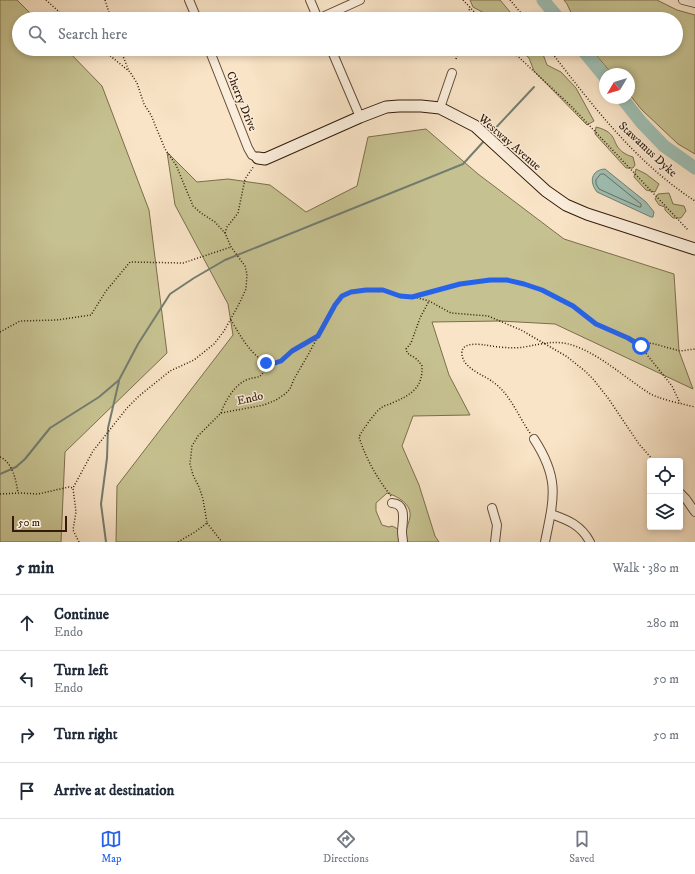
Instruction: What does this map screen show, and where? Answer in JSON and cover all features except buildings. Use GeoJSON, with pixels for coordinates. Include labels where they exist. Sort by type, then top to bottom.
{"type":"FeatureCollection","features":[{"type":"Feature","properties":{"kind":"street"},"geometry":{"type":"LineString","coordinates":[[189,0],[194,12]]}},
{"type":"Feature","properties":{"kind":"street"},"geometry":{"type":"LineString","coordinates":[[310,0],[315,12]]}},
{"type":"Feature","properties":{"kind":"street"},"geometry":{"type":"LineString","coordinates":[[333,12],[360,0]]}},
{"type":"Feature","properties":{"kind":"street"},"geometry":{"type":"LineString","coordinates":[[683,0],[695,3]]}},
{"type":"Feature","properties":{"kind":"street","name":"Cherry Drive"},"geometry":{"type":"LineString","coordinates":[[212,56],[248,148],[252,155],[258,158]]}},
{"type":"Feature","properties":{"kind":"street"},"geometry":{"type":"LineString","coordinates":[[334,56],[360,117]]}},
{"type":"Feature","properties":{"kind":"street"},"geometry":{"type":"LineString","coordinates":[[440,108],[452,73]]}},
{"type":"Feature","properties":{"kind":"street","name":"Westway Avenue"},"geometry":{"type":"LineString","coordinates":[[258,158],[272,156],[386,107],[421,106],[440,108],[475,126],[546,191],[566,205],[587,214],[695,249]]}},
{"type":"Feature","properties":{"kind":"street"},"geometry":{"type":"LineString","coordinates":[[534,439],[545,455],[551,471],[554,491],[545,542]]}},
{"type":"Feature","properties":{"kind":"street"},"geometry":{"type":"LineString","coordinates":[[681,494],[695,512]]}},
{"type":"Feature","properties":{"kind":"street"},"geometry":{"type":"LineString","coordinates":[[393,503],[402,512],[404,517],[402,532],[403,542]]}},
{"type":"Feature","properties":{"kind":"street"},"geometry":{"type":"LineString","coordinates":[[492,508],[497,525],[495,542]]}},
{"type":"Feature","properties":{"kind":"street"},"geometry":{"type":"LineString","coordinates":[[551,514],[569,520],[578,526],[586,534],[590,542]]}},
{"type":"Feature","properties":{"kind":"path"},"geometry":{"type":"LineString","coordinates":[[46,0],[59,12]]}},
{"type":"Feature","properties":{"kind":"path"},"geometry":{"type":"LineString","coordinates":[[105,0],[109,12]]}},
{"type":"Feature","properties":{"kind":"path"},"geometry":{"type":"LineString","coordinates":[[463,0],[475,12]]}},
{"type":"Feature","properties":{"kind":"path"},"geometry":{"type":"LineString","coordinates":[[510,0],[520,12]]}},
{"type":"Feature","properties":{"kind":"path"},"geometry":{"type":"LineString","coordinates":[[469,12],[470,7]]}},
{"type":"Feature","properties":{"kind":"path"},"geometry":{"type":"LineString","coordinates":[[111,56],[130,72]]}},
{"type":"Feature","properties":{"kind":"path"},"geometry":{"type":"LineString","coordinates":[[79,542],[74,530],[76,512],[73,488],[93,451],[127,408],[139,396],[170,371],[194,360],[214,344],[224,331],[246,289],[247,274],[245,266],[231,246],[225,233],[215,222],[193,206],[176,165],[165,149],[151,115],[144,104],[137,83],[123,56]]}},
{"type":"Feature","properties":{"kind":"path"},"geometry":{"type":"LineString","coordinates":[[517,56],[571,106],[688,230]]}},
{"type":"Feature","properties":{"kind":"path","name":"Stawamus Dyke"},"geometry":{"type":"LineString","coordinates":[[554,56],[593,106],[615,131],[675,188],[695,201]]}},
{"type":"Feature","properties":{"kind":"path"},"geometry":{"type":"LineString","coordinates":[[225,233],[227,227],[238,213],[246,179],[258,158]]}},
{"type":"Feature","properties":{"kind":"path"},"geometry":{"type":"LineString","coordinates":[[0,332],[20,321],[57,320],[91,315],[106,291],[130,262],[183,263],[231,246]]}},
{"type":"Feature","properties":{"kind":"path","name":"Endo"},"geometry":{"type":"LineString","coordinates":[[221,413],[264,406],[285,394],[290,389],[335,305],[342,296],[351,292],[383,290],[400,296],[412,297],[460,284],[490,280],[507,280],[542,290],[567,303],[596,324],[628,338],[641,346]]}},
{"type":"Feature","properties":{"kind":"path"},"geometry":{"type":"LineString","coordinates":[[412,297],[429,301],[451,313],[488,316],[521,330],[566,356],[593,379],[608,398],[639,444],[651,458]]}},
{"type":"Feature","properties":{"kind":"path"},"geometry":{"type":"LineString","coordinates":[[393,503],[370,464],[359,437],[361,432],[377,411],[382,407],[405,398],[413,393],[419,384],[423,376],[422,366],[415,358],[407,353],[406,349],[411,343],[420,318],[429,301]]}},
{"type":"Feature","properties":{"kind":"path"},"geometry":{"type":"LineString","coordinates":[[230,320],[255,356],[266,363],[281,361],[292,351],[318,336]]}},
{"type":"Feature","properties":{"kind":"path"},"geometry":{"type":"LineString","coordinates":[[534,439],[522,422],[505,392],[466,364],[462,354],[462,350],[465,347],[472,343],[489,346],[523,348],[542,343],[558,342],[575,346],[600,360],[650,394],[695,407]]}},
{"type":"Feature","properties":{"kind":"path"},"geometry":{"type":"LineString","coordinates":[[680,403],[672,386],[641,346],[651,343],[680,351],[695,349]]}},
{"type":"Feature","properties":{"kind":"path"},"geometry":{"type":"LineString","coordinates":[[222,542],[207,523],[199,487],[193,475],[190,464],[192,446],[198,436],[221,413],[224,404],[238,386],[246,380],[260,376],[266,363]]}},
{"type":"Feature","properties":{"kind":"path"},"geometry":{"type":"LineString","coordinates":[[0,457],[13,472],[17,481],[18,493]]}},
{"type":"Feature","properties":{"kind":"path"},"geometry":{"type":"LineString","coordinates":[[0,494],[38,494],[69,487],[73,488]]}},
{"type":"Feature","properties":{"kind":"path"},"geometry":{"type":"LineString","coordinates":[[178,542],[207,523]]}},
{"type":"Feature","properties":{"kind":"shaded area"},"geometry":{"type":"Polygon","coordinates":[[[0,0],[17,0],[29,12],[12,12],[12,56],[73,56],[102,86],[149,210],[167,353],[65,452],[61,542],[0,542],[0,0]]]}},
{"type":"Feature","properties":{"kind":"shaded area"},"geometry":{"type":"Polygon","coordinates":[[[470,0],[500,0],[510,12],[482,12],[473,7],[470,0]]]}},
{"type":"Feature","properties":{"kind":"shaded area"},"geometry":{"type":"Polygon","coordinates":[[[564,0],[657,0],[677,10],[695,15],[695,154],[678,144],[635,101],[635,68],[607,68],[597,56],[683,56],[683,12],[571,12],[564,0]]]}},
{"type":"Feature","properties":{"kind":"shaded area"},"geometry":{"type":"Polygon","coordinates":[[[527,56],[544,56],[547,65],[561,72],[576,88],[594,121],[587,125],[534,71],[527,56]]]}},
{"type":"Feature","properties":{"kind":"shaded area"},"geometry":{"type":"Polygon","coordinates":[[[596,127],[609,132],[620,150],[633,157],[635,165],[633,168],[626,168],[595,134],[596,127]]]}},
{"type":"Feature","properties":{"kind":"shaded area"},"geometry":{"type":"Polygon","coordinates":[[[426,129],[478,174],[564,239],[674,274],[679,351],[693,389],[555,324],[500,321],[432,322],[449,375],[470,415],[413,416],[402,446],[419,485],[435,536],[439,542],[406,542],[406,532],[410,517],[409,508],[399,498],[387,493],[376,503],[376,511],[382,525],[389,527],[392,526],[400,530],[400,542],[116,542],[117,486],[233,335],[228,304],[175,205],[167,152],[197,182],[228,179],[270,185],[306,212],[357,186],[368,137],[426,129]]]}},
{"type":"Feature","properties":{"kind":"shaded area"},"geometry":{"type":"Polygon","coordinates":[[[636,169],[646,174],[659,184],[655,192],[646,190],[634,177],[636,169]]]}},
{"type":"Feature","properties":{"kind":"shaded area"},"geometry":{"type":"Polygon","coordinates":[[[669,193],[673,204],[684,206],[686,211],[681,218],[673,218],[665,210],[665,207],[659,205],[655,199],[658,194],[669,193]]]}},
{"type":"Feature","properties":{"kind":"water"},"geometry":{"type":"Polygon","coordinates":[[[605,169],[646,202],[654,212],[653,217],[597,192],[592,181],[594,174],[605,169]]]}},
{"type":"Feature","properties":{"kind":"waterway"},"geometry":{"type":"LineString","coordinates":[[543,0],[553,12]]}},
{"type":"Feature","properties":{"kind":"waterway"},"geometry":{"type":"LineString","coordinates":[[588,56],[599,70]]}},
{"type":"Feature","properties":{"kind":"waterway"},"geometry":{"type":"LineString","coordinates":[[490,134],[534,87]]}},
{"type":"Feature","properties":{"kind":"waterway"},"geometry":{"type":"LineString","coordinates":[[627,104],[641,122],[664,146],[695,168]]}},
{"type":"Feature","properties":{"kind":"waterway"},"geometry":{"type":"LineString","coordinates":[[0,474],[16,467],[25,459],[50,428],[99,397],[119,380],[138,344],[170,294],[225,260],[463,164],[484,141]]}},
{"type":"Feature","properties":{"kind":"waterway"},"geometry":{"type":"LineString","coordinates":[[106,542],[101,504],[107,458],[108,428],[119,381]]}},
{"type":"Feature","properties":{"kind":"route"},"geometry":{"type":"LineString","coordinates":[[266,363],[281,361],[292,351],[318,336],[335,305],[342,296],[351,292],[383,290],[400,296],[412,297],[460,284],[490,280],[507,280],[542,290],[573,306],[596,324],[628,338],[641,346]]}}]}
